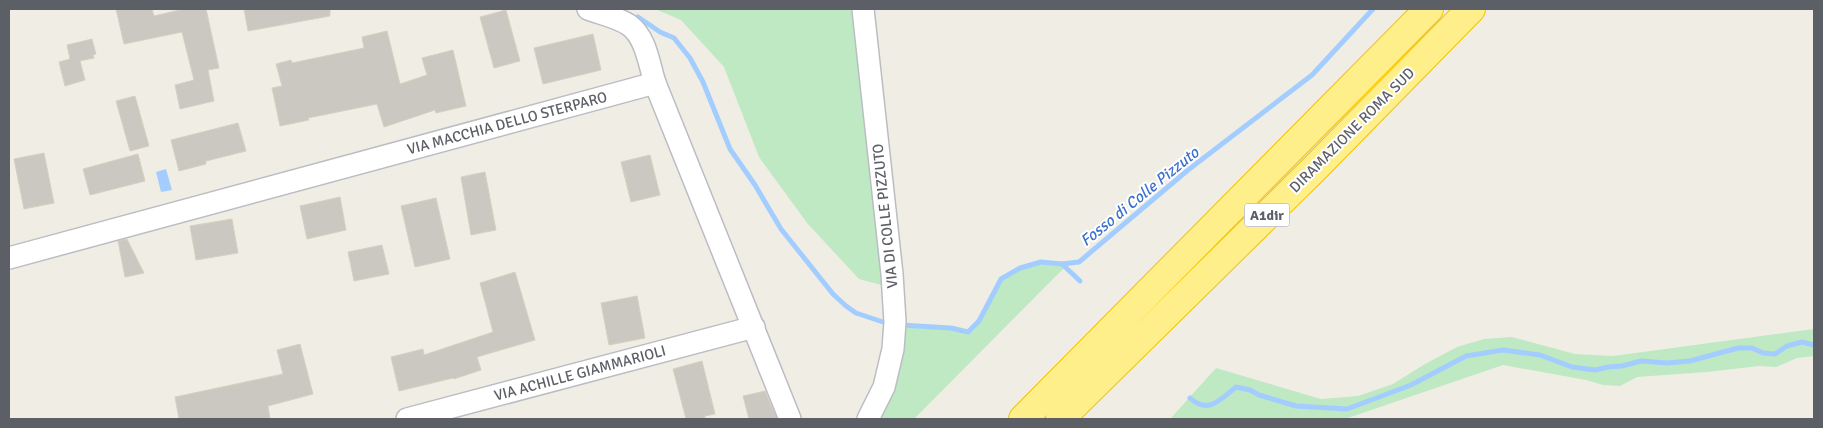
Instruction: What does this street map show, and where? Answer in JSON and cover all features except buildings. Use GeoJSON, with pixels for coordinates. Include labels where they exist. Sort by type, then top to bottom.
{"type":"FeatureCollection","features":[{"type":"Feature","properties":{"kind":"highway","name":"DIRAMAZIONE ROMA SUD"},"geometry":{"type":"LineString","coordinates":[[1023,419],[1429,9]]}},
{"type":"Feature","properties":{"kind":"highway","name":"DIRAMAZIONE ROMA SUD"},"geometry":{"type":"LineString","coordinates":[[1060,419],[1306,177],[1471,9]]}},
{"type":"Feature","properties":{"kind":"street"},"geometry":{"type":"LineString","coordinates":[[588,9],[626,17],[641,40],[655,83],[790,419]]}},
{"type":"Feature","properties":{"kind":"street","name":"VIA DI COLLE PIZZUTO"},"geometry":{"type":"LineString","coordinates":[[863,9],[892,274],[895,322],[893,349],[884,387],[868,419]]}},
{"type":"Feature","properties":{"kind":"street","name":"VIA MACCHIA DELLO STERPARO"},"geometry":{"type":"LineString","coordinates":[[9,258],[655,83]]}},
{"type":"Feature","properties":{"kind":"street","name":"VIA ACHILLE GIAMMARIOLI"},"geometry":{"type":"LineString","coordinates":[[407,419],[754,327]]}},
{"type":"Feature","properties":{"kind":"green space"},"geometry":{"type":"Polygon","coordinates":[[[655,9],[858,9],[885,286],[859,279],[807,223],[759,157],[724,67],[681,20],[655,9]]]}},
{"type":"Feature","properties":{"kind":"green space"},"geometry":{"type":"Polygon","coordinates":[[[1041,262],[1069,263],[914,419],[873,419],[901,325],[951,328],[968,332],[979,321],[1001,279],[1020,268],[1041,262]]]}},
{"type":"Feature","properties":{"kind":"green space"},"geometry":{"type":"Polygon","coordinates":[[[1814,329],[1814,356],[1797,358],[1776,367],[1759,366],[1637,377],[1620,386],[1603,385],[1586,380],[1503,365],[1345,419],[1170,419],[1216,368],[1321,399],[1358,396],[1393,384],[1457,347],[1484,339],[1512,337],[1575,354],[1613,356],[1814,329]]]}},
{"type":"Feature","properties":{"kind":"water"},"geometry":{"type":"Polygon","coordinates":[[[166,169],[172,190],[161,192],[156,172],[166,169]]]}},
{"type":"Feature","properties":{"kind":"waterway","name":"Fosso di Colle Pizzuto"},"geometry":{"type":"LineString","coordinates":[[901,325],[951,328],[968,332],[979,321],[1001,279],[1020,268],[1041,262],[1062,264],[1079,262],[1188,170],[1312,75],[1373,9]]}},
{"type":"Feature","properties":{"kind":"waterway","name":"Fosso di Colle Pizzuto"},"geometry":{"type":"LineString","coordinates":[[638,17],[660,32],[674,38],[690,58],[703,82],[730,149],[755,185],[781,229],[833,294],[856,313],[889,324]]}},
{"type":"Feature","properties":{"kind":"waterway"},"geometry":{"type":"LineString","coordinates":[[1062,264],[1080,281]]}},
{"type":"Feature","properties":{"kind":"waterway"},"geometry":{"type":"LineString","coordinates":[[1190,398],[1197,403],[1209,405],[1220,400],[1236,387],[1296,406],[1347,409],[1411,385],[1466,356],[1503,350],[1540,355],[1572,367],[1595,370],[1641,361],[1667,363],[1690,361],[1738,348],[1752,348],[1763,353],[1775,354],[1787,346],[1802,342],[1814,345]]}}]}
